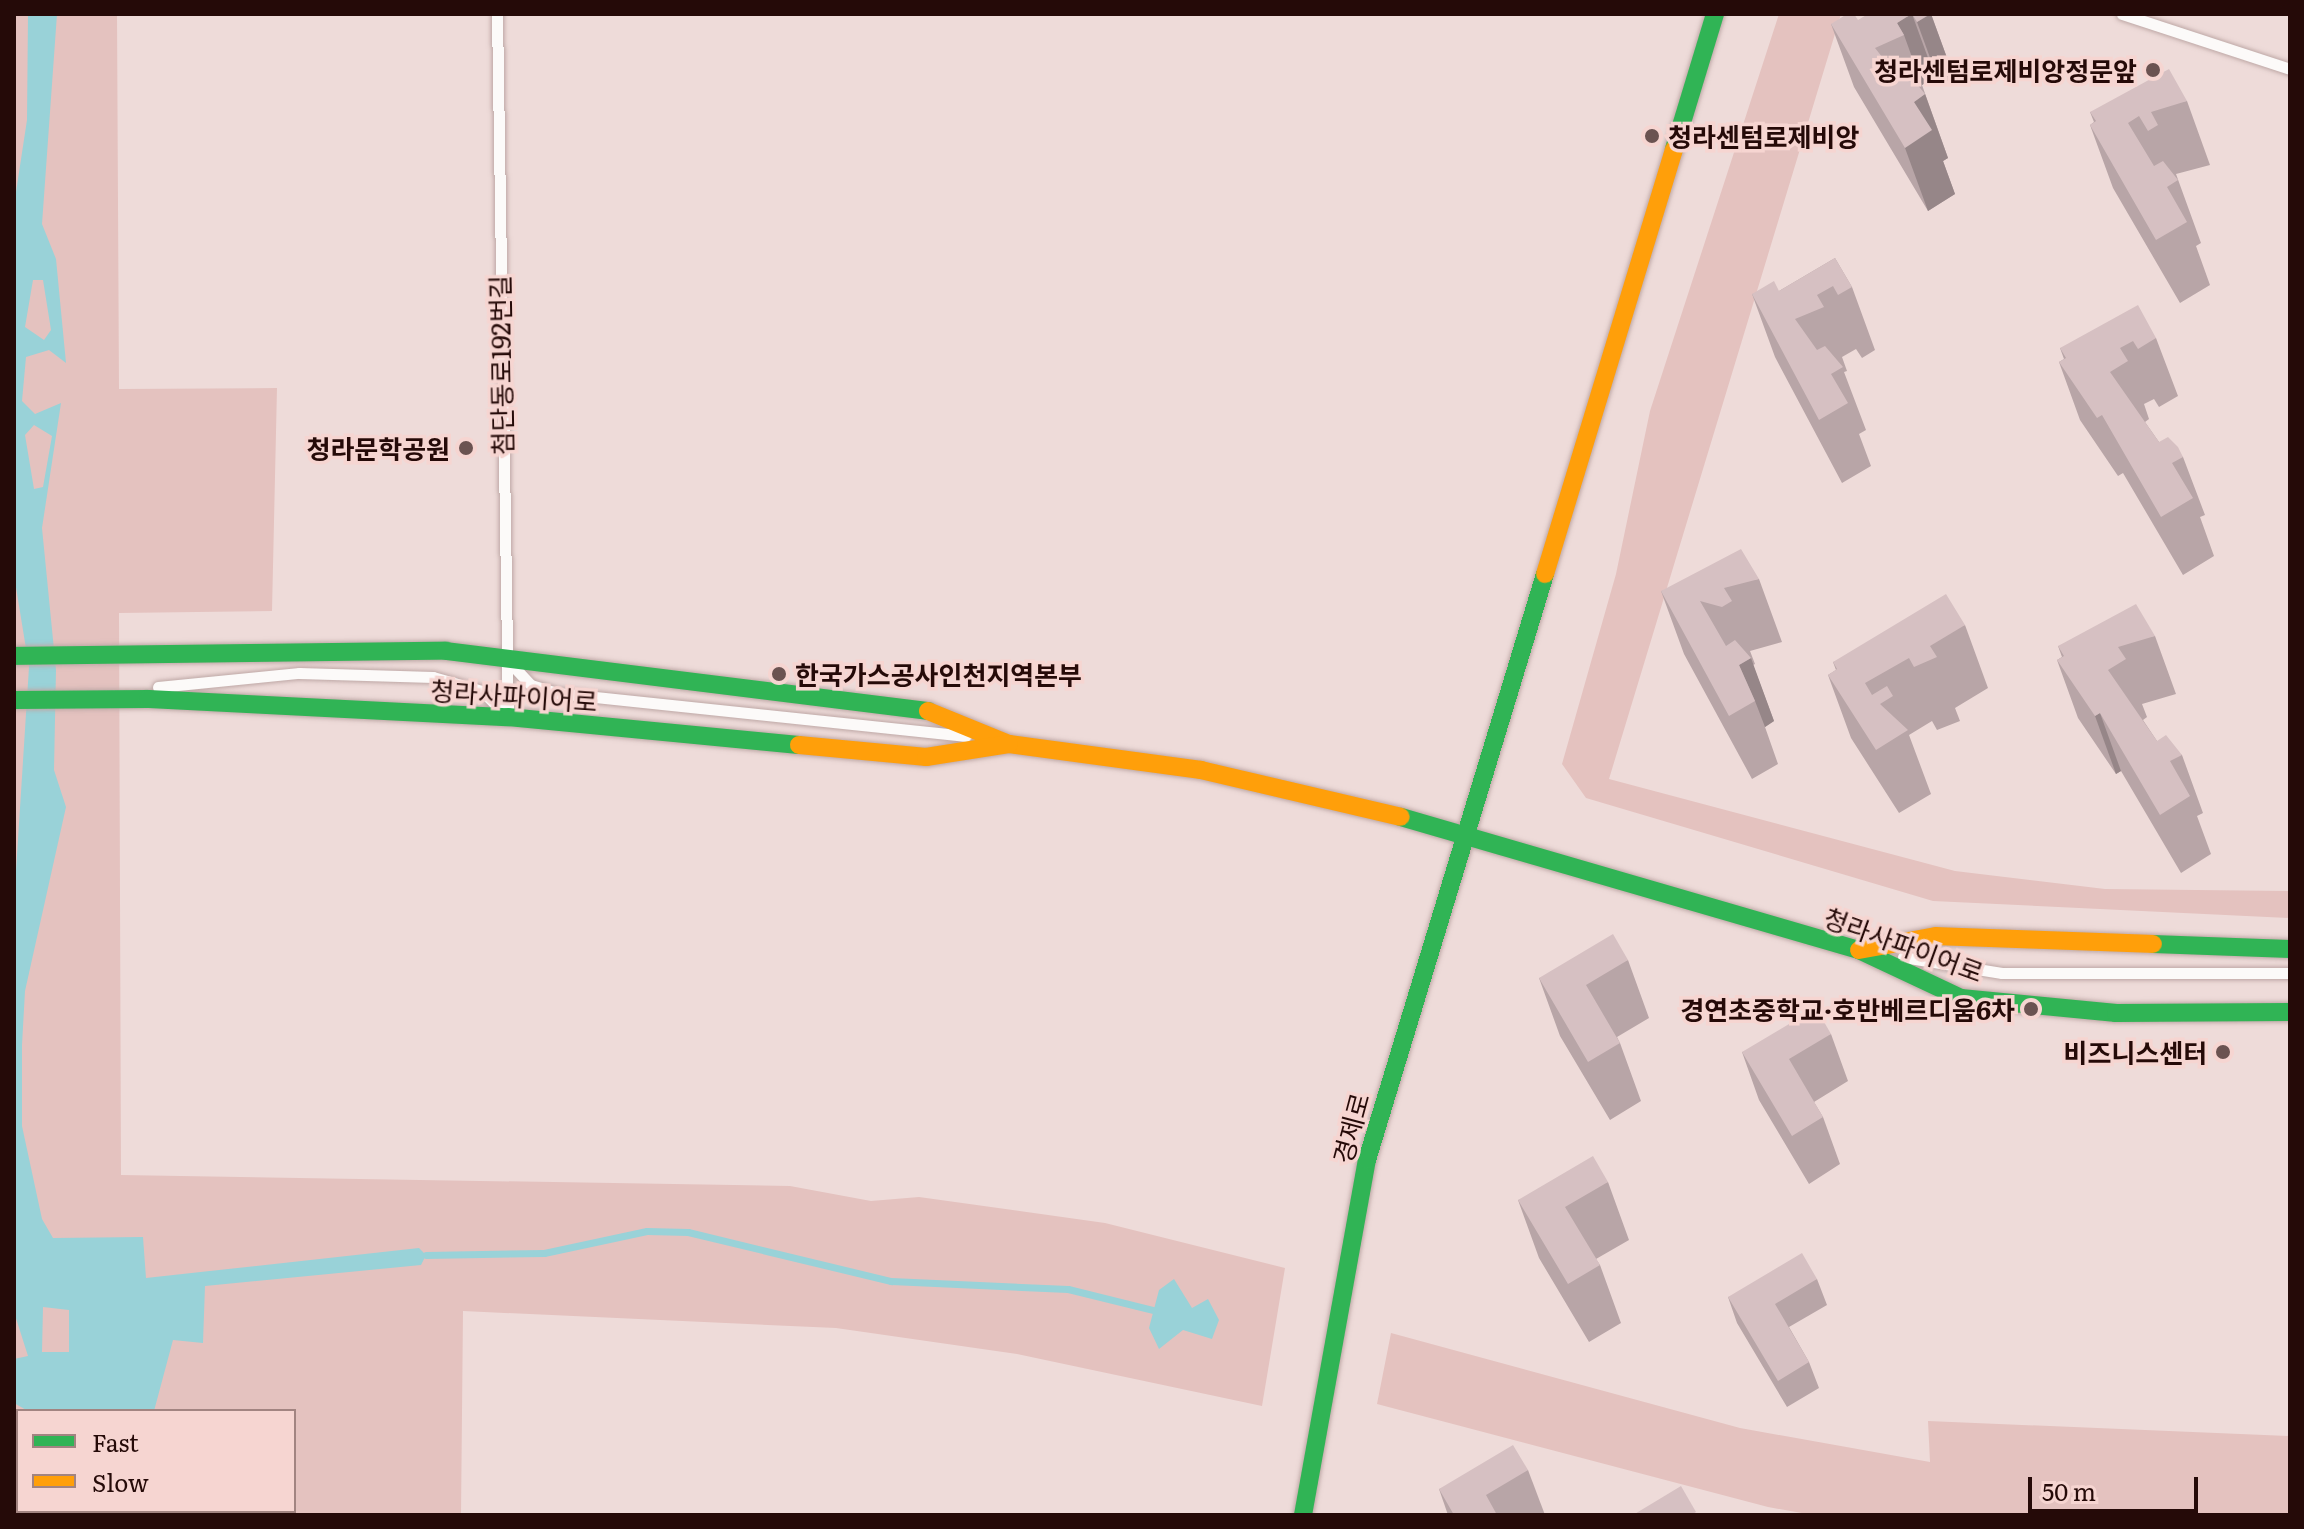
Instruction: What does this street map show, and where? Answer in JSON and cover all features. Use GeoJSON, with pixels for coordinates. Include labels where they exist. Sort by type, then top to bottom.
{"type":"FeatureCollection","features":[{"type":"Feature","properties":{"kind":"main road","name":"경제로"},"geometry":{"type":"LineString","coordinates":[[1303,1515],[1319,1446],[1367,1160],[1463,831],[1715,14]]}},
{"type":"Feature","properties":{"kind":"main road"},"geometry":{"type":"LineString","coordinates":[[14,656],[148,656],[303,648],[503,656],[947,714],[1009,744]]}},
{"type":"Feature","properties":{"kind":"main road","name":"청라사파이어로"},"geometry":{"type":"LineString","coordinates":[[14,700],[148,699],[508,717],[926,757],[1009,744],[1201,770],[1463,831],[1556,865],[1859,950],[1961,998],[2116,1013],[2290,1012]]}},
{"type":"Feature","properties":{"kind":"main road"},"geometry":{"type":"LineString","coordinates":[[1859,950],[1936,936],[2290,949]]}},
{"type":"Feature","properties":{"kind":"main road","name":"경제로"},"geometry":{"type":"LineString","coordinates":[[1319,1446],[1321,1515]]}},
{"type":"Feature","properties":{"kind":"lane","name":"첨단동로192번길"},"geometry":{"type":"LineString","coordinates":[[497,14],[503,656],[508,717]]}},
{"type":"Feature","properties":{"kind":"lane"},"geometry":{"type":"LineString","coordinates":[[2122,14],[2290,69]]}},
{"type":"Feature","properties":{"kind":"lane"},"geometry":{"type":"LineString","coordinates":[[503,656],[531,685],[558,693],[824,717],[1009,744]]}},
{"type":"Feature","properties":{"kind":"lane"},"geometry":{"type":"LineString","coordinates":[[104,698],[238,676],[433,677],[482,691],[508,717]]}},
{"type":"Feature","properties":{"kind":"lane"},"geometry":{"type":"LineString","coordinates":[[1859,950],[2002,973],[2290,973]]}},
{"type":"Feature","properties":{"kind":"shaded area"},"geometry":{"type":"Polygon","coordinates":[[[14,14],[117,14],[119,389],[277,388],[272,611],[119,613],[121,1175],[790,1186],[871,1201],[919,1197],[1105,1223],[1285,1268],[1262,1406],[1017,1354],[836,1328],[463,1311],[461,1515],[14,1515],[14,14]]]}},
{"type":"Feature","properties":{"kind":"shaded area"},"geometry":{"type":"Polygon","coordinates":[[[1779,14],[1841,14],[1609,779],[1955,871],[2105,889],[2290,891],[2290,918],[1933,901],[1586,798],[1562,764],[1616,574],[1650,411],[1779,14]]]}},
{"type":"Feature","properties":{"kind":"shaded area"},"geometry":{"type":"Polygon","coordinates":[[[1391,1333],[1740,1428],[1930,1462],[1928,1421],[2290,1436],[2290,1515],[1813,1515],[1768,1507],[1377,1404],[1391,1333]]]}},
{"type":"Feature","properties":{"kind":"water"},"geometry":{"type":"Polygon","coordinates":[[[28,14],[57,14],[42,224],[56,259],[66,363],[49,350],[26,357],[22,401],[35,414],[61,403],[42,528],[56,670],[54,770],[66,807],[25,991],[22,1045],[22,1126],[42,1219],[53,1238],[143,1237],[146,1278],[419,1248],[426,1255],[421,1265],[205,1286],[203,1343],[173,1340],[155,1409],[24,1409],[14,1403],[14,1359],[28,1356],[14,1312],[14,902],[29,667],[14,575],[14,205],[27,120],[28,14]],[[33,280],[25,327],[44,340],[51,330],[43,280],[33,280]],[[34,425],[25,435],[34,489],[43,487],[52,436],[34,425]],[[43,1307],[42,1352],[69,1352],[69,1310],[43,1307]]]}},
{"type":"Feature","properties":{"kind":"water"},"geometry":{"type":"Polygon","coordinates":[[[1174,1279],[1192,1308],[1208,1299],[1219,1320],[1212,1339],[1183,1330],[1159,1349],[1149,1328],[1159,1290],[1174,1279]]]}},
{"type":"Feature","properties":{"kind":"building"},"geometry":{"type":"Polygon","coordinates":[[[1847,14],[1854,14],[1858,20],[1868,14],[1911,14],[1897,23],[1904,35],[1875,48],[1898,77],[1907,72],[1925,94],[1914,102],[1932,130],[1905,148],[1831,24],[1847,14]]]}},
{"type":"Feature","properties":{"kind":"building"},"geometry":{"type":"Polygon","coordinates":[[[1912,14],[1930,14],[1917,22],[1912,14]]]}},
{"type":"Feature","properties":{"kind":"building"},"geometry":{"type":"Polygon","coordinates":[[[2169,69],[2187,101],[2151,112],[2158,125],[2148,131],[2139,116],[2128,123],[2154,166],[2163,161],[2178,180],[2167,187],[2187,222],[2156,240],[2090,125],[2096,121],[2090,112],[2169,69]]]}},
{"type":"Feature","properties":{"kind":"building"},"geometry":{"type":"Polygon","coordinates":[[[1835,258],[1852,287],[1838,295],[1833,286],[1817,295],[1824,307],[1795,319],[1817,350],[1825,346],[1843,367],[1831,374],[1848,403],[1819,420],[1752,294],[1774,281],[1779,291],[1835,258]]]}},
{"type":"Feature","properties":{"kind":"building"},"geometry":{"type":"Polygon","coordinates":[[[2138,305],[2156,338],[2138,349],[2133,341],[2120,348],[2128,361],[2110,372],[2159,442],[2168,437],[2183,457],[2172,463],[2193,498],[2161,517],[2102,415],[2097,418],[2059,362],[2066,358],[2060,348],[2138,305]]]}},
{"type":"Feature","properties":{"kind":"building"},"geometry":{"type":"Polygon","coordinates":[[[1741,549],[1759,579],[1724,588],[1732,601],[1722,607],[1700,601],[1726,646],[1735,640],[1751,658],[1739,665],[1755,701],[1729,716],[1661,591],[1741,549]]]}},
{"type":"Feature","properties":{"kind":"building"},"geometry":{"type":"Polygon","coordinates":[[[1946,594],[1965,625],[1930,646],[1937,657],[1914,667],[1909,658],[1865,683],[1872,695],[1887,686],[1893,696],[1880,704],[1908,730],[1876,750],[1828,675],[1837,669],[1833,662],[1946,594]]]}},
{"type":"Feature","properties":{"kind":"building"},"geometry":{"type":"Polygon","coordinates":[[[2136,604],[2155,636],[2118,647],[2126,659],[2108,670],[2157,741],[2166,735],[2182,755],[2170,761],[2190,796],[2160,815],[2100,713],[2095,716],[2057,660],[2064,656],[2058,646],[2136,604]]]}},
{"type":"Feature","properties":{"kind":"building"},"geometry":{"type":"Polygon","coordinates":[[[1613,934],[1628,960],[1586,985],[1620,1043],[1588,1062],[1539,978],[1613,934]]]}},
{"type":"Feature","properties":{"kind":"building"},"geometry":{"type":"Polygon","coordinates":[[[1816,1008],[1831,1034],[1789,1059],[1823,1117],[1792,1136],[1742,1052],[1816,1008]]]}},
{"type":"Feature","properties":{"kind":"building"},"geometry":{"type":"Polygon","coordinates":[[[1593,1156],[1608,1182],[1565,1207],[1600,1265],[1568,1284],[1518,1200],[1593,1156]]]}},
{"type":"Feature","properties":{"kind":"building"},"geometry":{"type":"Polygon","coordinates":[[[1802,1253],[1817,1279],[1775,1304],[1809,1362],[1778,1381],[1728,1297],[1802,1253]]]}},
{"type":"Feature","properties":{"kind":"building"},"geometry":{"type":"Polygon","coordinates":[[[1513,1445],[1528,1470],[1486,1495],[1497,1515],[1454,1515],[1439,1489],[1513,1445]]]}},
{"type":"Feature","properties":{"kind":"building"},"geometry":{"type":"Polygon","coordinates":[[[1681,1486],[1696,1512],[1691,1515],[1633,1515],[1681,1486]]]}},
{"type":"Feature","properties":{"kind":"waterway"},"geometry":{"type":"LineString","coordinates":[[426,1255],[544,1253],[647,1231],[688,1232],[891,1281],[1068,1289],[1153,1310]]}},
{"type":"Feature","properties":{"kind":"traffic: fast"},"geometry":{"type":"LineString","coordinates":[[1674,149],[1715,14]]}},
{"type":"Feature","properties":{"kind":"traffic: fast"},"geometry":{"type":"LineString","coordinates":[[1303,1515],[1367,1160],[1545,574]]}},
{"type":"Feature","properties":{"kind":"traffic: fast"},"geometry":{"type":"LineString","coordinates":[[14,656],[446,651],[928,711]]}},
{"type":"Feature","properties":{"kind":"traffic: fast"},"geometry":{"type":"LineString","coordinates":[[14,700],[148,699],[508,717],[799,745]]}},
{"type":"Feature","properties":{"kind":"traffic: fast"},"geometry":{"type":"LineString","coordinates":[[1401,817],[1859,950],[1961,998],[2116,1013],[2290,1012]]}},
{"type":"Feature","properties":{"kind":"traffic: fast"},"geometry":{"type":"LineString","coordinates":[[2153,944],[2290,949]]}},
{"type":"Feature","properties":{"kind":"traffic: slow"},"geometry":{"type":"LineString","coordinates":[[1545,574],[1674,149]]}},
{"type":"Feature","properties":{"kind":"traffic: slow"},"geometry":{"type":"LineString","coordinates":[[928,711],[1009,744],[1201,770],[1401,817]]}},
{"type":"Feature","properties":{"kind":"traffic: slow"},"geometry":{"type":"LineString","coordinates":[[799,745],[926,757],[1009,744]]}},
{"type":"Feature","properties":{"kind":"traffic: slow"},"geometry":{"type":"LineString","coordinates":[[1859,950],[1936,936],[2153,944]]}},
{"type":"Feature","properties":{"kind":"place","name":"청라센텀로제비앙정문앞"},"geometry":{"type":"Point","coordinates":[2153,70]}},
{"type":"Feature","properties":{"kind":"place","name":"청라센텀로제비앙"},"geometry":{"type":"Point","coordinates":[1652,136]}},
{"type":"Feature","properties":{"kind":"place","name":"청라문학공원"},"geometry":{"type":"Point","coordinates":[466,448]}},
{"type":"Feature","properties":{"kind":"place","name":"한국가스공사인천지역본부"},"geometry":{"type":"Point","coordinates":[779,674]}},
{"type":"Feature","properties":{"kind":"place","name":"경연초중학교·호반베르디움6차"},"geometry":{"type":"Point","coordinates":[2031,1009]}},
{"type":"Feature","properties":{"kind":"place","name":"비즈니스센터"},"geometry":{"type":"Point","coordinates":[2223,1052]}}]}
